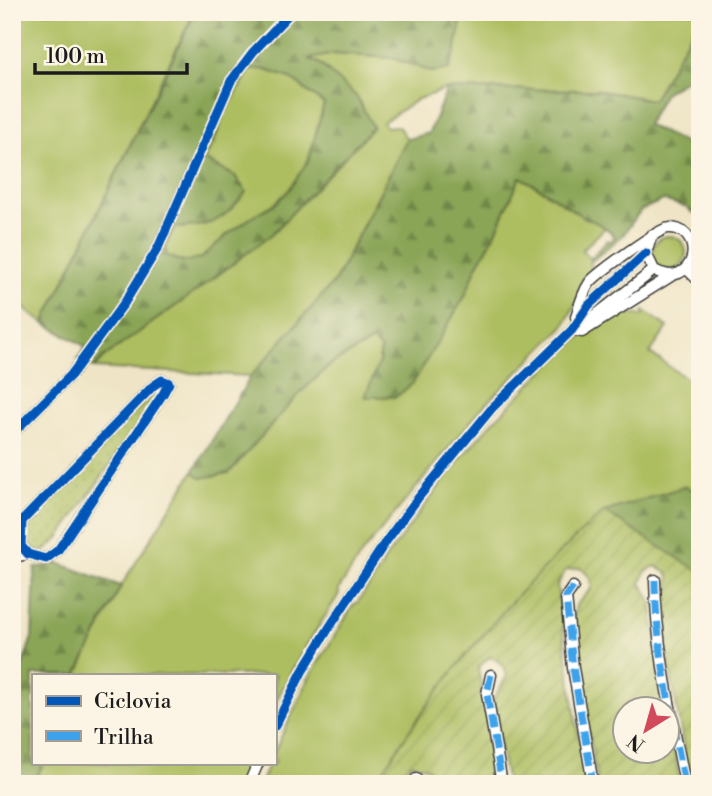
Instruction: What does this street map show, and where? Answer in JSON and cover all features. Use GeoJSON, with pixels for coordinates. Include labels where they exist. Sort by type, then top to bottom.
{"type":"FeatureCollection","features":[{"type":"Feature","properties":{"kind":"street"},"geometry":{"type":"LineString","coordinates":[[12,434],[71,375],[125,302],[158,248],[231,81],[253,52],[291,12]]}},
{"type":"Feature","properties":{"kind":"street"},"geometry":{"type":"LineString","coordinates":[[673,228],[695,239],[693,255],[686,268],[582,332],[572,330],[586,302],[588,285],[597,275],[658,230],[673,228]]}},
{"type":"Feature","properties":{"kind":"street"},"geometry":{"type":"LineString","coordinates":[[276,724],[310,657],[394,529],[475,427],[572,330],[590,320],[647,261],[652,235]]}},
{"type":"Feature","properties":{"kind":"street"},"geometry":{"type":"LineString","coordinates":[[623,257],[647,261],[662,274],[674,274]]}},
{"type":"Feature","properties":{"kind":"street"},"geometry":{"type":"LineString","coordinates":[[586,302],[647,261]]}},
{"type":"Feature","properties":{"kind":"street"},"geometry":{"type":"LineString","coordinates":[[686,268],[700,282]]}},
{"type":"Feature","properties":{"kind":"street"},"geometry":{"type":"LineString","coordinates":[[586,302],[593,313],[590,320]]}},
{"type":"Feature","properties":{"kind":"street"},"geometry":{"type":"LineString","coordinates":[[12,557],[27,554],[46,559],[58,550],[169,383],[163,380],[153,386],[22,522],[21,545],[27,554]]}},
{"type":"Feature","properties":{"kind":"street"},"geometry":{"type":"LineString","coordinates":[[655,580],[655,605],[685,784]]}},
{"type":"Feature","properties":{"kind":"street"},"geometry":{"type":"LineString","coordinates":[[573,587],[566,597],[573,668],[593,784]]}},
{"type":"Feature","properties":{"kind":"street"},"geometry":{"type":"LineString","coordinates":[[491,675],[487,694],[502,784]]}},
{"type":"Feature","properties":{"kind":"street"},"geometry":{"type":"LineString","coordinates":[[249,784],[258,764]]}},
{"type":"Feature","properties":{"kind":"green space"},"geometry":{"type":"Polygon","coordinates":[[[12,12],[194,12],[44,323],[12,300],[12,12]]]}},
{"type":"Feature","properties":{"kind":"green space"},"geometry":{"type":"Polygon","coordinates":[[[195,12],[463,12],[449,69],[432,72],[392,58],[334,54],[310,59],[319,63],[356,96],[373,127],[272,234],[104,357],[94,368],[77,359],[86,347],[44,323],[195,12]],[[263,69],[250,70],[223,115],[215,140],[204,160],[235,176],[246,192],[230,210],[216,220],[198,226],[175,228],[167,243],[166,255],[182,262],[201,258],[228,234],[275,204],[289,190],[309,159],[324,104],[290,78],[263,69]]]}},
{"type":"Feature","properties":{"kind":"green space"},"geometry":{"type":"Polygon","coordinates":[[[463,12],[700,12],[700,16],[653,100],[596,90],[447,89],[418,99],[383,122],[386,127],[398,126],[407,139],[335,281],[251,376],[94,368],[104,357],[272,234],[373,127],[308,59],[334,54],[392,58],[432,72],[455,52],[463,12]]]}},
{"type":"Feature","properties":{"kind":"green space"},"geometry":{"type":"Polygon","coordinates":[[[700,16],[700,71],[664,93],[647,125],[700,150],[700,210],[693,213],[686,207],[663,200],[641,210],[623,235],[592,261],[590,259],[607,240],[609,242],[615,237],[612,233],[520,177],[465,296],[413,383],[396,397],[365,397],[381,350],[372,341],[331,364],[299,394],[229,473],[202,478],[193,472],[251,376],[335,281],[407,139],[429,133],[447,89],[596,90],[653,100],[700,16]]]}},
{"type":"Feature","properties":{"kind":"green space"},"geometry":{"type":"Polygon","coordinates":[[[263,69],[290,78],[324,104],[309,159],[289,190],[275,204],[228,234],[201,258],[183,262],[166,255],[167,243],[175,228],[235,176],[204,160],[215,140],[223,115],[250,70],[263,69]]]}},
{"type":"Feature","properties":{"kind":"green space"},"geometry":{"type":"Polygon","coordinates":[[[520,177],[606,227],[582,250],[592,261],[589,264],[592,268],[597,265],[599,268],[590,276],[564,326],[482,408],[363,552],[276,701],[276,674],[77,674],[121,586],[193,472],[202,478],[332,364],[373,341],[381,350],[366,397],[477,266],[495,234],[520,177]]]}},
{"type":"Feature","properties":{"kind":"green space"},"geometry":{"type":"Polygon","coordinates":[[[669,236],[681,241],[686,253],[681,265],[669,270],[657,265],[652,253],[657,241],[669,236]]]}},
{"type":"Feature","properties":{"kind":"green space"},"geometry":{"type":"Polygon","coordinates":[[[644,311],[668,327],[650,353],[700,388],[700,495],[685,486],[559,553],[507,607],[469,654],[424,711],[375,784],[260,784],[269,764],[276,764],[276,748],[309,678],[354,604],[458,461],[565,349],[624,312],[643,316],[644,311]]]}},
{"type":"Feature","properties":{"kind":"green space"},"geometry":{"type":"Polygon","coordinates":[[[154,393],[157,397],[59,538],[46,550],[35,550],[28,539],[28,520],[154,393]]]}},
{"type":"Feature","properties":{"kind":"green space"},"geometry":{"type":"Polygon","coordinates":[[[686,486],[700,495],[700,572],[604,512],[686,486]]]}},
{"type":"Feature","properties":{"kind":"green space"},"geometry":{"type":"Polygon","coordinates":[[[604,512],[700,572],[700,784],[690,784],[680,727],[680,694],[674,694],[660,612],[668,588],[668,573],[655,566],[645,572],[641,583],[651,600],[664,694],[610,694],[610,764],[676,764],[680,784],[598,784],[576,659],[573,619],[576,605],[591,589],[589,577],[580,568],[566,570],[557,585],[577,728],[589,784],[507,784],[493,710],[494,698],[507,676],[501,664],[489,657],[478,668],[498,784],[428,784],[433,778],[428,768],[412,763],[404,769],[403,784],[375,784],[424,710],[479,639],[571,541],[604,512]]]}},
{"type":"Feature","properties":{"kind":"green space"},"geometry":{"type":"Polygon","coordinates":[[[58,563],[121,586],[77,674],[32,674],[32,764],[43,764],[37,775],[46,784],[12,784],[12,697],[32,637],[35,568],[58,563]]]}},
{"type":"Feature","properties":{"kind":"green space"},"geometry":{"type":"Polygon","coordinates":[[[43,764],[250,764],[242,784],[46,784],[37,775],[43,764]]]}},
{"type":"Feature","properties":{"kind":"marked path"},"geometry":{"type":"LineString","coordinates":[[655,580],[662,657],[685,784]]}},
{"type":"Feature","properties":{"kind":"marked path"},"geometry":{"type":"LineString","coordinates":[[573,587],[566,597],[573,668],[593,784]]}},
{"type":"Feature","properties":{"kind":"marked path"},"geometry":{"type":"LineString","coordinates":[[491,675],[487,694],[502,784]]}},
{"type":"Feature","properties":{"kind":"marked path"},"geometry":{"type":"LineString","coordinates":[[414,784],[416,779]]}},
{"type":"Feature","properties":{"kind":"cycle path"},"geometry":{"type":"LineString","coordinates":[[12,434],[71,375],[125,302],[158,248],[231,81],[253,52],[291,12]]}},
{"type":"Feature","properties":{"kind":"cycle path"},"geometry":{"type":"LineString","coordinates":[[276,724],[302,672],[329,628],[418,498],[493,407],[572,330],[589,305],[646,253]]}},
{"type":"Feature","properties":{"kind":"cycle path"},"geometry":{"type":"LineString","coordinates":[[162,380],[169,383],[163,394],[58,550],[46,559],[28,554],[21,546],[22,521],[153,386],[162,380]]}}]}
